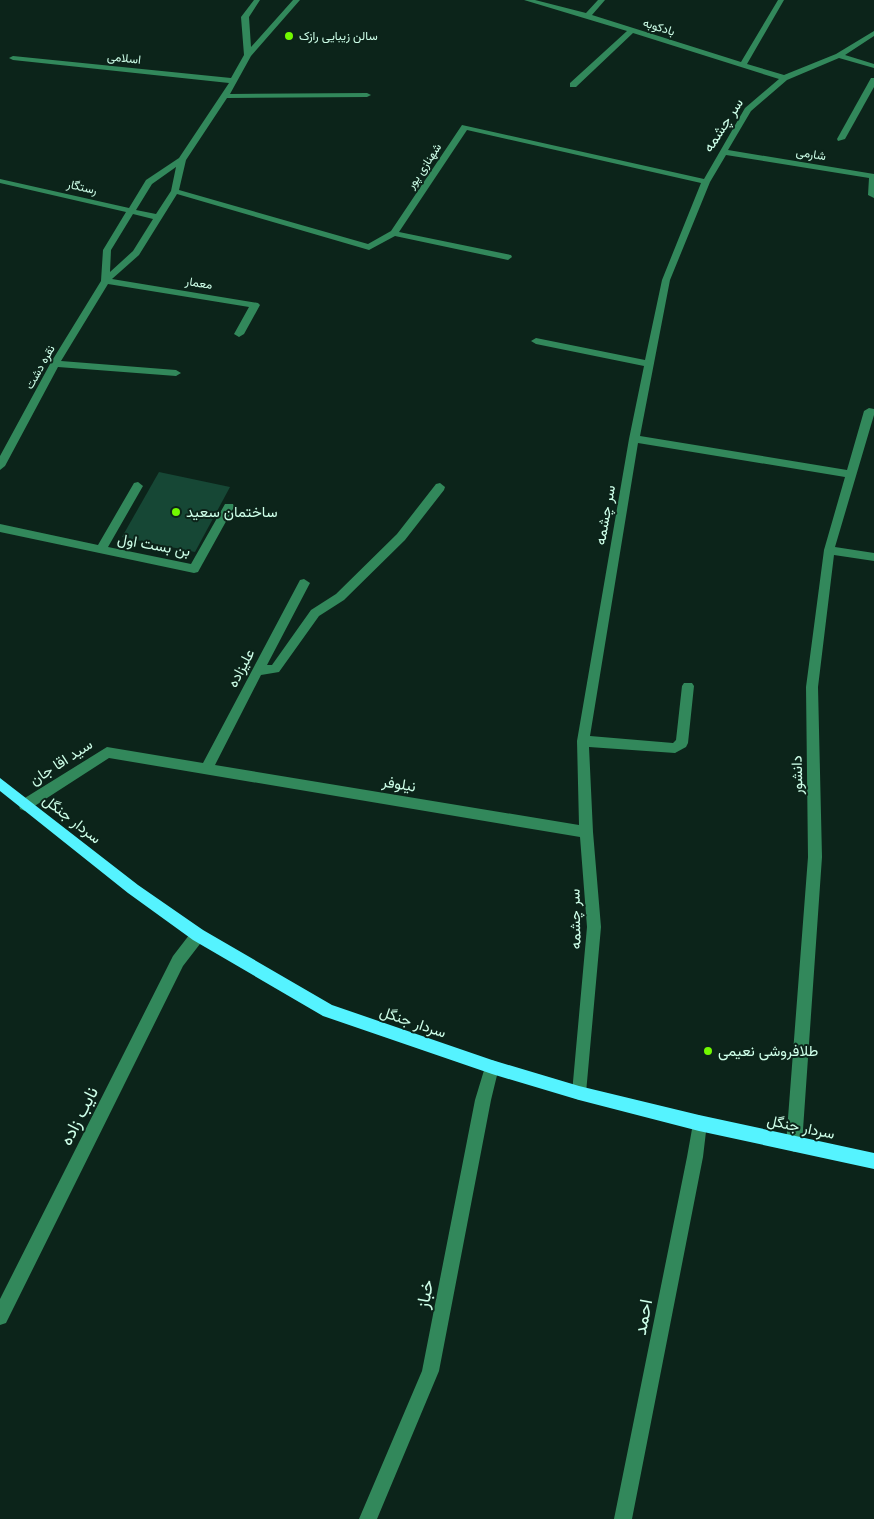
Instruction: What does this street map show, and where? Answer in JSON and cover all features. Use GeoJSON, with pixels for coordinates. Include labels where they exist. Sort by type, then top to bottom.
{"type":"FeatureCollection","features":[{"type":"Feature","properties":{"kind":"main road","name":"سردار جنگل"},"geometry":{"type":"LineString","coordinates":[[0,784],[133,889],[198,935],[328,1011],[492,1067],[579,1093],[699,1123],[874,1161]]}},
{"type":"Feature","properties":{"kind":"street"},"geometry":{"type":"LineString","coordinates":[[248,55],[245,18],[257,0]]}},
{"type":"Feature","properties":{"kind":"street","name":"نقره دشت"},"geometry":{"type":"LineString","coordinates":[[0,466],[55,364],[105,281],[136,253],[174,191],[182,160],[225,96],[248,55],[297,0]]}},
{"type":"Feature","properties":{"kind":"street","name":"بادکوبه"},"geometry":{"type":"LineString","coordinates":[[527,0],[588,16],[784,78]]}},
{"type":"Feature","properties":{"kind":"street"},"geometry":{"type":"LineString","coordinates":[[588,16],[602,0]]}},
{"type":"Feature","properties":{"kind":"street"},"geometry":{"type":"LineString","coordinates":[[743,65],[781,0]]}},
{"type":"Feature","properties":{"kind":"street"},"geometry":{"type":"LineString","coordinates":[[573,85],[632,30]]}},
{"type":"Feature","properties":{"kind":"street","name":"سر چشمه"},"geometry":{"type":"LineString","coordinates":[[579,1093],[594,927],[586,832],[583,741],[634,439],[666,280],[706,182],[748,110],[784,78],[838,56],[874,33]]}},
{"type":"Feature","properties":{"kind":"street"},"geometry":{"type":"LineString","coordinates":[[838,56],[874,66]]}},
{"type":"Feature","properties":{"kind":"street","name":"اسلامی"},"geometry":{"type":"LineString","coordinates":[[13,58],[234,81]]}},
{"type":"Feature","properties":{"kind":"street"},"geometry":{"type":"LineString","coordinates":[[841,139],[874,80]]}},
{"type":"Feature","properties":{"kind":"street"},"geometry":{"type":"LineString","coordinates":[[225,96],[367,95]]}},
{"type":"Feature","properties":{"kind":"street","name":"شهنازی پور"},"geometry":{"type":"LineString","coordinates":[[174,191],[369,247],[394,233],[465,127],[706,182]]}},
{"type":"Feature","properties":{"kind":"street","name":"شارمی"},"geometry":{"type":"LineString","coordinates":[[724,152],[873,176],[872,195],[874,196]]}},
{"type":"Feature","properties":{"kind":"street","name":"نقره دشت"},"geometry":{"type":"LineString","coordinates":[[105,281],[107,250],[149,182],[182,160]]}},
{"type":"Feature","properties":{"kind":"street","name":"رستگار"},"geometry":{"type":"LineString","coordinates":[[0,181],[158,217]]}},
{"type":"Feature","properties":{"kind":"street"},"geometry":{"type":"LineString","coordinates":[[394,233],[508,257]]}},
{"type":"Feature","properties":{"kind":"street","name":"معمار"},"geometry":{"type":"LineString","coordinates":[[105,281],[255,305],[238,334]]}},
{"type":"Feature","properties":{"kind":"street"},"geometry":{"type":"LineString","coordinates":[[536,341],[649,364]]}},
{"type":"Feature","properties":{"kind":"street"},"geometry":{"type":"LineString","coordinates":[[55,364],[176,373]]}},
{"type":"Feature","properties":{"kind":"street","name":"دانشور"},"geometry":{"type":"LineString","coordinates":[[794,1144],[815,857],[812,687],[829,550],[872,411]]}},
{"type":"Feature","properties":{"kind":"street"},"geometry":{"type":"LineString","coordinates":[[634,439],[851,474]]}},
{"type":"Feature","properties":{"kind":"street","name":"بن بست اول"},"geometry":{"type":"LineString","coordinates":[[100,550],[138,486]]}},
{"type":"Feature","properties":{"kind":"street"},"geometry":{"type":"LineString","coordinates":[[258,671],[275,669],[315,613],[340,597],[401,537],[440,487]]}},
{"type":"Feature","properties":{"kind":"street","name":"بن بست اول"},"geometry":{"type":"LineString","coordinates":[[0,528],[194,569],[229,507]]}},
{"type":"Feature","properties":{"kind":"street"},"geometry":{"type":"LineString","coordinates":[[829,550],[874,557]]}},
{"type":"Feature","properties":{"kind":"street","name":"علیزاده"},"geometry":{"type":"LineString","coordinates":[[206,769],[304,583]]}},
{"type":"Feature","properties":{"kind":"street"},"geometry":{"type":"LineString","coordinates":[[583,741],[674,748],[682,744],[688,686]]}},
{"type":"Feature","properties":{"kind":"street","name":"سید اقا جان"},"geometry":{"type":"LineString","coordinates":[[25,805],[107,752],[206,769]]}},
{"type":"Feature","properties":{"kind":"street","name":"نیلوفر"},"geometry":{"type":"LineString","coordinates":[[206,769],[586,832]]}},
{"type":"Feature","properties":{"kind":"street","name":"نایب زاده"},"geometry":{"type":"LineString","coordinates":[[0,1317],[178,961],[198,935]]}},
{"type":"Feature","properties":{"kind":"street","name":"خباز"},"geometry":{"type":"LineString","coordinates":[[368,1519],[430,1371],[483,1100],[492,1067]]}},
{"type":"Feature","properties":{"kind":"street","name":"احمد"},"geometry":{"type":"LineString","coordinates":[[623,1519],[695,1157],[699,1123]]}},
{"type":"Feature","properties":{"kind":"building","name":"ساختمان سعید"},"geometry":{"type":"Polygon","coordinates":[[[159,472],[230,487],[195,552],[122,537],[159,472]]]}},
{"type":"Feature","properties":{"kind":"place","name":"سالن زیبایی رازک"},"geometry":{"type":"Point","coordinates":[289,36]}},
{"type":"Feature","properties":{"kind":"place","name":"ساختمان سعید"},"geometry":{"type":"Point","coordinates":[176,512]}},
{"type":"Feature","properties":{"kind":"place","name":"طلافروشی نعیمی"},"geometry":{"type":"Point","coordinates":[708,1051]}}]}
